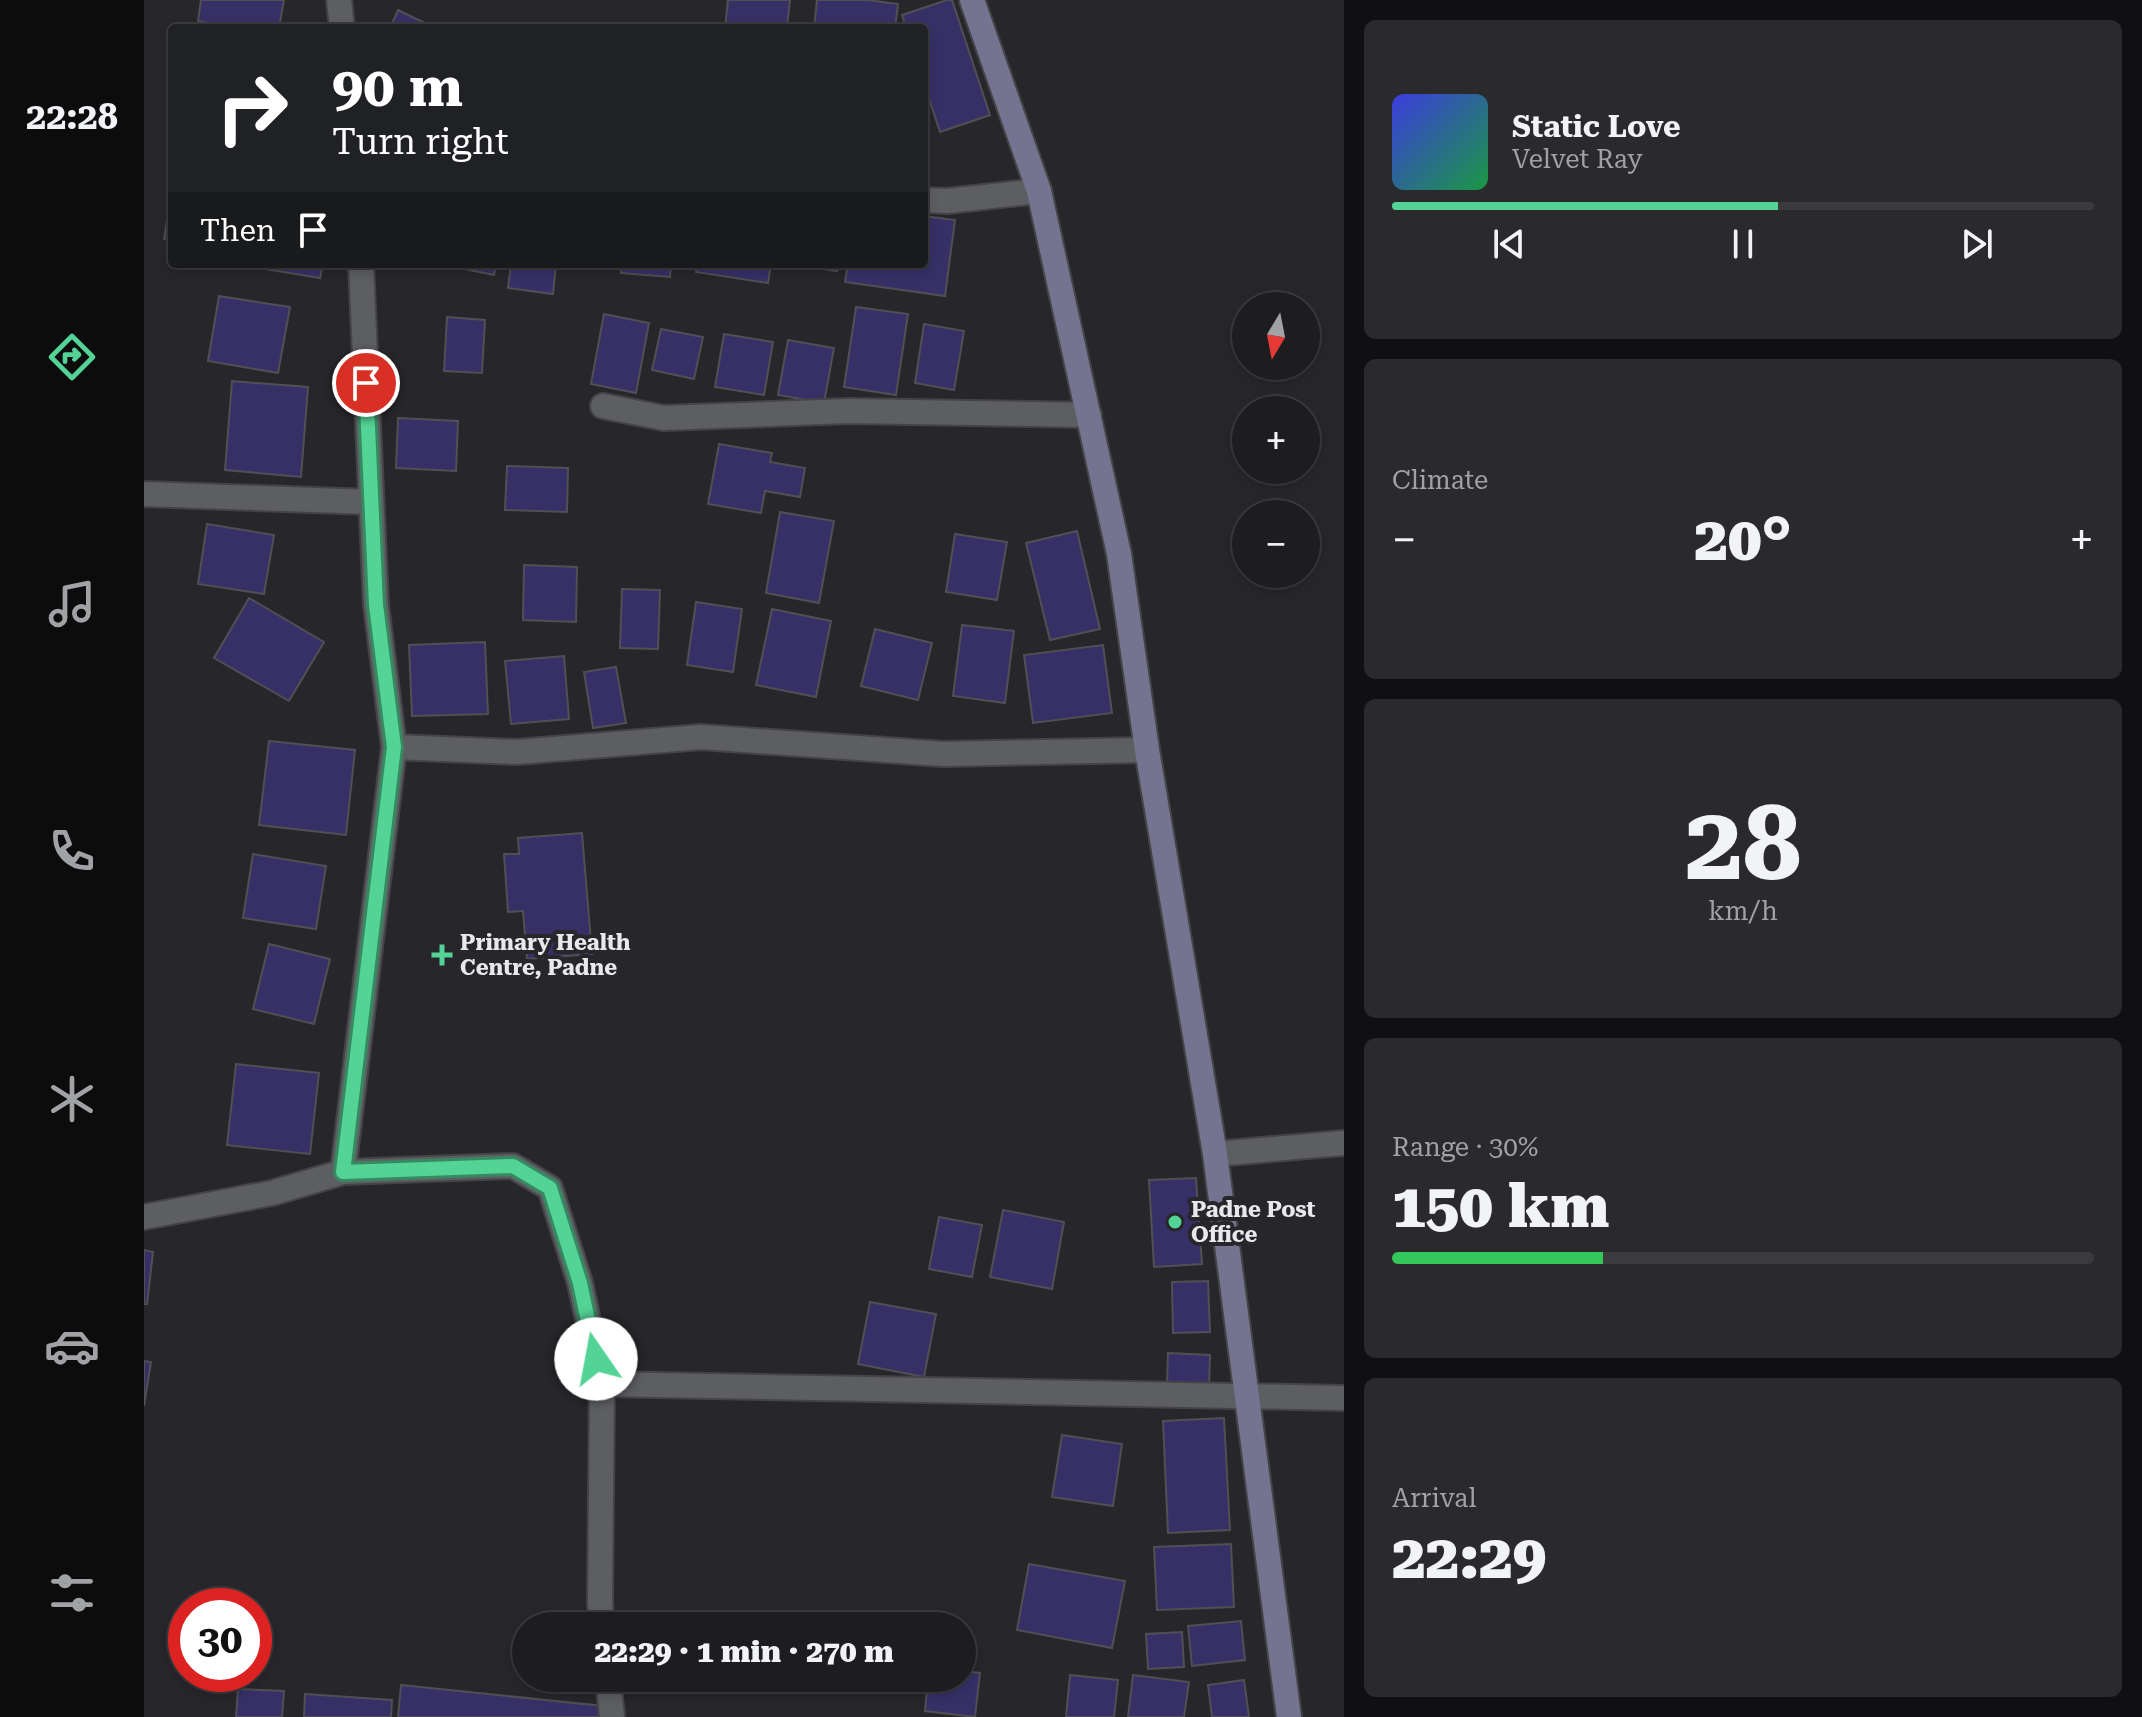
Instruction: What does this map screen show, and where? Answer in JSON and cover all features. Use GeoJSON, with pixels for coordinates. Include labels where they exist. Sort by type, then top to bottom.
{"type":"FeatureCollection","features":[{"type":"Feature","properties":{"kind":"main road"},"geometry":{"type":"LineString","coordinates":[[972,0],[1039,191],[1119,554],[1147,750],[1215,1154],[1289,1717]]}},
{"type":"Feature","properties":{"kind":"street"},"geometry":{"type":"LineString","coordinates":[[339,0],[342,24]]}},
{"type":"Feature","properties":{"kind":"street"},"geometry":{"type":"LineString","coordinates":[[928,200],[1039,191]]}},
{"type":"Feature","properties":{"kind":"street"},"geometry":{"type":"LineString","coordinates":[[343,1172],[394,747],[376,605],[361,268]]}},
{"type":"Feature","properties":{"kind":"street"},"geometry":{"type":"LineString","coordinates":[[603,406],[664,418],[848,411],[1089,415]]}},
{"type":"Feature","properties":{"kind":"street"},"geometry":{"type":"LineString","coordinates":[[144,494],[371,502]]}},
{"type":"Feature","properties":{"kind":"street"},"geometry":{"type":"LineString","coordinates":[[394,747],[517,752],[701,737],[943,754],[1147,750]]}},
{"type":"Feature","properties":{"kind":"street"},"geometry":{"type":"LineString","coordinates":[[1215,1154],[1344,1143]]}},
{"type":"Feature","properties":{"kind":"street"},"geometry":{"type":"LineString","coordinates":[[144,1217],[272,1193],[343,1172],[513,1166],[550,1188],[580,1283],[602,1384],[601,1612]]}},
{"type":"Feature","properties":{"kind":"street"},"geometry":{"type":"LineString","coordinates":[[602,1384],[1344,1398]]}},
{"type":"Feature","properties":{"kind":"street"},"geometry":{"type":"LineString","coordinates":[[609,1692],[612,1717]]}},
{"type":"Feature","properties":{"kind":"building"},"geometry":{"type":"Polygon","coordinates":[[[201,0],[284,0],[280,24],[213,24],[198,21],[201,0]]]}},
{"type":"Feature","properties":{"kind":"building"},"geometry":{"type":"Polygon","coordinates":[[[728,0],[790,0],[787,24],[725,24],[728,0]]]}},
{"type":"Feature","properties":{"kind":"building"},"geometry":{"type":"Polygon","coordinates":[[[817,0],[868,0],[898,4],[896,24],[814,24],[817,0]]]}},
{"type":"Feature","properties":{"kind":"building"},"geometry":{"type":"Polygon","coordinates":[[[952,0],[990,115],[940,132],[928,95],[928,24],[905,24],[902,15],[952,0]]]}},
{"type":"Feature","properties":{"kind":"building"},"geometry":{"type":"Polygon","coordinates":[[[398,10],[427,24],[392,24],[398,10]]]}},
{"type":"Feature","properties":{"kind":"building"},"geometry":{"type":"Polygon","coordinates":[[[168,214],[168,240],[164,239],[168,214]]]}},
{"type":"Feature","properties":{"kind":"building"},"geometry":{"type":"Polygon","coordinates":[[[928,217],[955,220],[945,296],[845,282],[847,268],[928,268],[928,217]]]}},
{"type":"Feature","properties":{"kind":"building"},"geometry":{"type":"Polygon","coordinates":[[[259,268],[322,268],[320,278],[259,268]]]}},
{"type":"Feature","properties":{"kind":"building"},"geometry":{"type":"Polygon","coordinates":[[[460,268],[495,268],[494,275],[460,268]]]}},
{"type":"Feature","properties":{"kind":"building"},"geometry":{"type":"Polygon","coordinates":[[[510,268],[556,268],[553,294],[508,288],[510,268]]]}},
{"type":"Feature","properties":{"kind":"building"},"geometry":{"type":"Polygon","coordinates":[[[621,268],[671,268],[670,277],[621,273],[621,268]]]}},
{"type":"Feature","properties":{"kind":"building"},"geometry":{"type":"Polygon","coordinates":[[[696,268],[770,268],[768,283],[696,272],[696,268]]]}},
{"type":"Feature","properties":{"kind":"building"},"geometry":{"type":"Polygon","coordinates":[[[219,296],[290,307],[278,373],[208,361],[219,296]]]}},
{"type":"Feature","properties":{"kind":"building"},"geometry":{"type":"Polygon","coordinates":[[[856,307],[908,314],[896,395],[844,387],[856,307]]]}},
{"type":"Feature","properties":{"kind":"building"},"geometry":{"type":"Polygon","coordinates":[[[604,314],[649,323],[636,393],[591,384],[604,314]]]}},
{"type":"Feature","properties":{"kind":"building"},"geometry":{"type":"Polygon","coordinates":[[[447,317],[485,320],[482,373],[444,371],[447,317]]]}},
{"type":"Feature","properties":{"kind":"building"},"geometry":{"type":"Polygon","coordinates":[[[924,324],[964,331],[954,390],[915,383],[924,324]]]}},
{"type":"Feature","properties":{"kind":"building"},"geometry":{"type":"Polygon","coordinates":[[[661,329],[703,337],[694,379],[652,370],[661,329]]]}},
{"type":"Feature","properties":{"kind":"building"},"geometry":{"type":"Polygon","coordinates":[[[724,334],[773,342],[764,395],[715,387],[724,334]]]}},
{"type":"Feature","properties":{"kind":"building"},"geometry":{"type":"Polygon","coordinates":[[[788,340],[834,348],[824,403],[778,395],[788,340]]]}},
{"type":"Feature","properties":{"kind":"building"},"geometry":{"type":"Polygon","coordinates":[[[232,381],[308,387],[301,477],[225,470],[232,381]]]}},
{"type":"Feature","properties":{"kind":"building"},"geometry":{"type":"Polygon","coordinates":[[[398,418],[458,421],[456,471],[396,468],[398,418]]]}},
{"type":"Feature","properties":{"kind":"building"},"geometry":{"type":"Polygon","coordinates":[[[719,444],[772,453],[770,462],[805,468],[800,497],[765,491],[761,513],[708,504],[719,444]]]}},
{"type":"Feature","properties":{"kind":"building"},"geometry":{"type":"Polygon","coordinates":[[[507,466],[568,468],[567,512],[505,510],[507,466]]]}},
{"type":"Feature","properties":{"kind":"building"},"geometry":{"type":"Polygon","coordinates":[[[780,512],[834,521],[819,603],[766,593],[780,512]]]}},
{"type":"Feature","properties":{"kind":"building"},"geometry":{"type":"Polygon","coordinates":[[[207,524],[274,535],[264,594],[198,584],[207,524]]]}},
{"type":"Feature","properties":{"kind":"building"},"geometry":{"type":"Polygon","coordinates":[[[1077,531],[1100,629],[1050,640],[1026,543],[1077,531]]]}},
{"type":"Feature","properties":{"kind":"building"},"geometry":{"type":"Polygon","coordinates":[[[955,534],[1007,542],[997,600],[946,592],[955,534]]]}},
{"type":"Feature","properties":{"kind":"building"},"geometry":{"type":"Polygon","coordinates":[[[524,565],[577,567],[576,622],[523,620],[524,565]]]}},
{"type":"Feature","properties":{"kind":"building"},"geometry":{"type":"Polygon","coordinates":[[[622,589],[660,590],[658,649],[620,648],[622,589]]]}},
{"type":"Feature","properties":{"kind":"building"},"geometry":{"type":"Polygon","coordinates":[[[249,598],[324,642],[289,701],[214,658],[249,598]]]}},
{"type":"Feature","properties":{"kind":"building"},"geometry":{"type":"Polygon","coordinates":[[[696,602],[742,609],[733,672],[687,665],[696,602]]]}},
{"type":"Feature","properties":{"kind":"building"},"geometry":{"type":"Polygon","coordinates":[[[772,609],[831,621],[816,697],[756,685],[772,609]]]}},
{"type":"Feature","properties":{"kind":"building"},"geometry":{"type":"Polygon","coordinates":[[[962,625],[1014,631],[1005,703],[953,696],[962,625]]]}},
{"type":"Feature","properties":{"kind":"building"},"geometry":{"type":"Polygon","coordinates":[[[875,629],[932,643],[918,700],[861,686],[875,629]]]}},
{"type":"Feature","properties":{"kind":"building"},"geometry":{"type":"Polygon","coordinates":[[[485,642],[488,714],[412,716],[409,645],[485,642]]]}},
{"type":"Feature","properties":{"kind":"building"},"geometry":{"type":"Polygon","coordinates":[[[1103,645],[1112,713],[1033,723],[1024,655],[1103,645]]]}},
{"type":"Feature","properties":{"kind":"building"},"geometry":{"type":"Polygon","coordinates":[[[564,656],[569,719],[511,724],[505,661],[564,656]]]}},
{"type":"Feature","properties":{"kind":"building"},"geometry":{"type":"Polygon","coordinates":[[[616,667],[626,723],[593,728],[584,672],[616,667]]]}},
{"type":"Feature","properties":{"kind":"building"},"geometry":{"type":"Polygon","coordinates":[[[269,741],[355,750],[346,835],[259,825],[269,741]]]}},
{"type":"Feature","properties":{"kind":"building"},"geometry":{"type":"Polygon","coordinates":[[[582,833],[592,954],[527,959],[523,911],[508,912],[504,854],[519,854],[518,838],[582,833]]]}},
{"type":"Feature","properties":{"kind":"building"},"geometry":{"type":"Polygon","coordinates":[[[253,854],[326,866],[316,929],[243,918],[253,854]]]}},
{"type":"Feature","properties":{"kind":"building"},"geometry":{"type":"Polygon","coordinates":[[[269,944],[330,959],[314,1024],[253,1009],[269,944]]]}},
{"type":"Feature","properties":{"kind":"building"},"geometry":{"type":"Polygon","coordinates":[[[236,1064],[319,1073],[310,1154],[227,1145],[236,1064]]]}},
{"type":"Feature","properties":{"kind":"building","name":"Padne Post Office"},"geometry":{"type":"Polygon","coordinates":[[[1196,1178],[1202,1264],[1154,1267],[1149,1180],[1196,1178]]]}},
{"type":"Feature","properties":{"kind":"building"},"geometry":{"type":"Polygon","coordinates":[[[1003,1210],[1064,1222],[1052,1289],[990,1277],[1003,1210]]]}},
{"type":"Feature","properties":{"kind":"building"},"geometry":{"type":"Polygon","coordinates":[[[939,1217],[982,1225],[972,1277],[929,1269],[939,1217]]]}},
{"type":"Feature","properties":{"kind":"building"},"geometry":{"type":"Polygon","coordinates":[[[144,1250],[153,1252],[147,1304],[144,1304],[144,1250]]]}},
{"type":"Feature","properties":{"kind":"building"},"geometry":{"type":"Polygon","coordinates":[[[1208,1281],[1210,1332],[1173,1333],[1172,1282],[1208,1281]]]}},
{"type":"Feature","properties":{"kind":"building"},"geometry":{"type":"Polygon","coordinates":[[[870,1302],[936,1314],[924,1377],[858,1364],[870,1302]]]}},
{"type":"Feature","properties":{"kind":"building"},"geometry":{"type":"Polygon","coordinates":[[[1168,1353],[1210,1355],[1209,1386],[1167,1384],[1168,1353]]]}},
{"type":"Feature","properties":{"kind":"building"},"geometry":{"type":"Polygon","coordinates":[[[144,1361],[151,1362],[144,1406],[144,1361]]]}},
{"type":"Feature","properties":{"kind":"building"},"geometry":{"type":"Polygon","coordinates":[[[1224,1418],[1230,1530],[1168,1533],[1163,1421],[1224,1418]]]}},
{"type":"Feature","properties":{"kind":"building"},"geometry":{"type":"Polygon","coordinates":[[[1062,1435],[1122,1444],[1113,1506],[1052,1497],[1062,1435]]]}},
{"type":"Feature","properties":{"kind":"building"},"geometry":{"type":"Polygon","coordinates":[[[1231,1544],[1234,1607],[1157,1610],[1154,1547],[1231,1544]]]}},
{"type":"Feature","properties":{"kind":"building"},"geometry":{"type":"Polygon","coordinates":[[[1029,1564],[1125,1581],[1112,1648],[1017,1630],[1029,1564]]]}},
{"type":"Feature","properties":{"kind":"building"},"geometry":{"type":"Polygon","coordinates":[[[1241,1621],[1245,1660],[1192,1666],[1188,1626],[1241,1621]]]}},
{"type":"Feature","properties":{"kind":"building"},"geometry":{"type":"Polygon","coordinates":[[[1182,1632],[1184,1667],[1148,1669],[1146,1634],[1182,1632]]]}},
{"type":"Feature","properties":{"kind":"building"},"geometry":{"type":"Polygon","coordinates":[[[976,1673],[980,1673],[975,1717],[925,1711],[927,1692],[976,1692],[976,1673]]]}},
{"type":"Feature","properties":{"kind":"building"},"geometry":{"type":"Polygon","coordinates":[[[1070,1675],[1118,1680],[1114,1717],[1066,1717],[1070,1675]]]}},
{"type":"Feature","properties":{"kind":"building"},"geometry":{"type":"Polygon","coordinates":[[[1133,1675],[1189,1682],[1184,1717],[1128,1717],[1133,1675]]]}},
{"type":"Feature","properties":{"kind":"building"},"geometry":{"type":"Polygon","coordinates":[[[1244,1680],[1249,1717],[1212,1717],[1208,1685],[1244,1680]]]}},
{"type":"Feature","properties":{"kind":"building"},"geometry":{"type":"Polygon","coordinates":[[[401,1685],[603,1706],[601,1717],[398,1717],[401,1685]]]}},
{"type":"Feature","properties":{"kind":"building"},"geometry":{"type":"Polygon","coordinates":[[[284,1691],[282,1717],[236,1717],[238,1692],[284,1691]]]}},
{"type":"Feature","properties":{"kind":"building"},"geometry":{"type":"Polygon","coordinates":[[[305,1694],[392,1700],[391,1717],[304,1717],[305,1694]]]}},
{"type":"Feature","properties":{"kind":"place","name":"Primary Health Centre, Padne"},"geometry":{"type":"Point","coordinates":[442,955]}},
{"type":"Feature","properties":{"kind":"place","name":"Padne Post Office"},"geometry":{"type":"Point","coordinates":[1175,1222]}},
{"type":"Feature","properties":{"kind":"route"},"geometry":{"type":"LineString","coordinates":[[366,383],[376,605],[394,747],[343,1172],[513,1166],[550,1188],[580,1283],[596,1359]]}}]}
